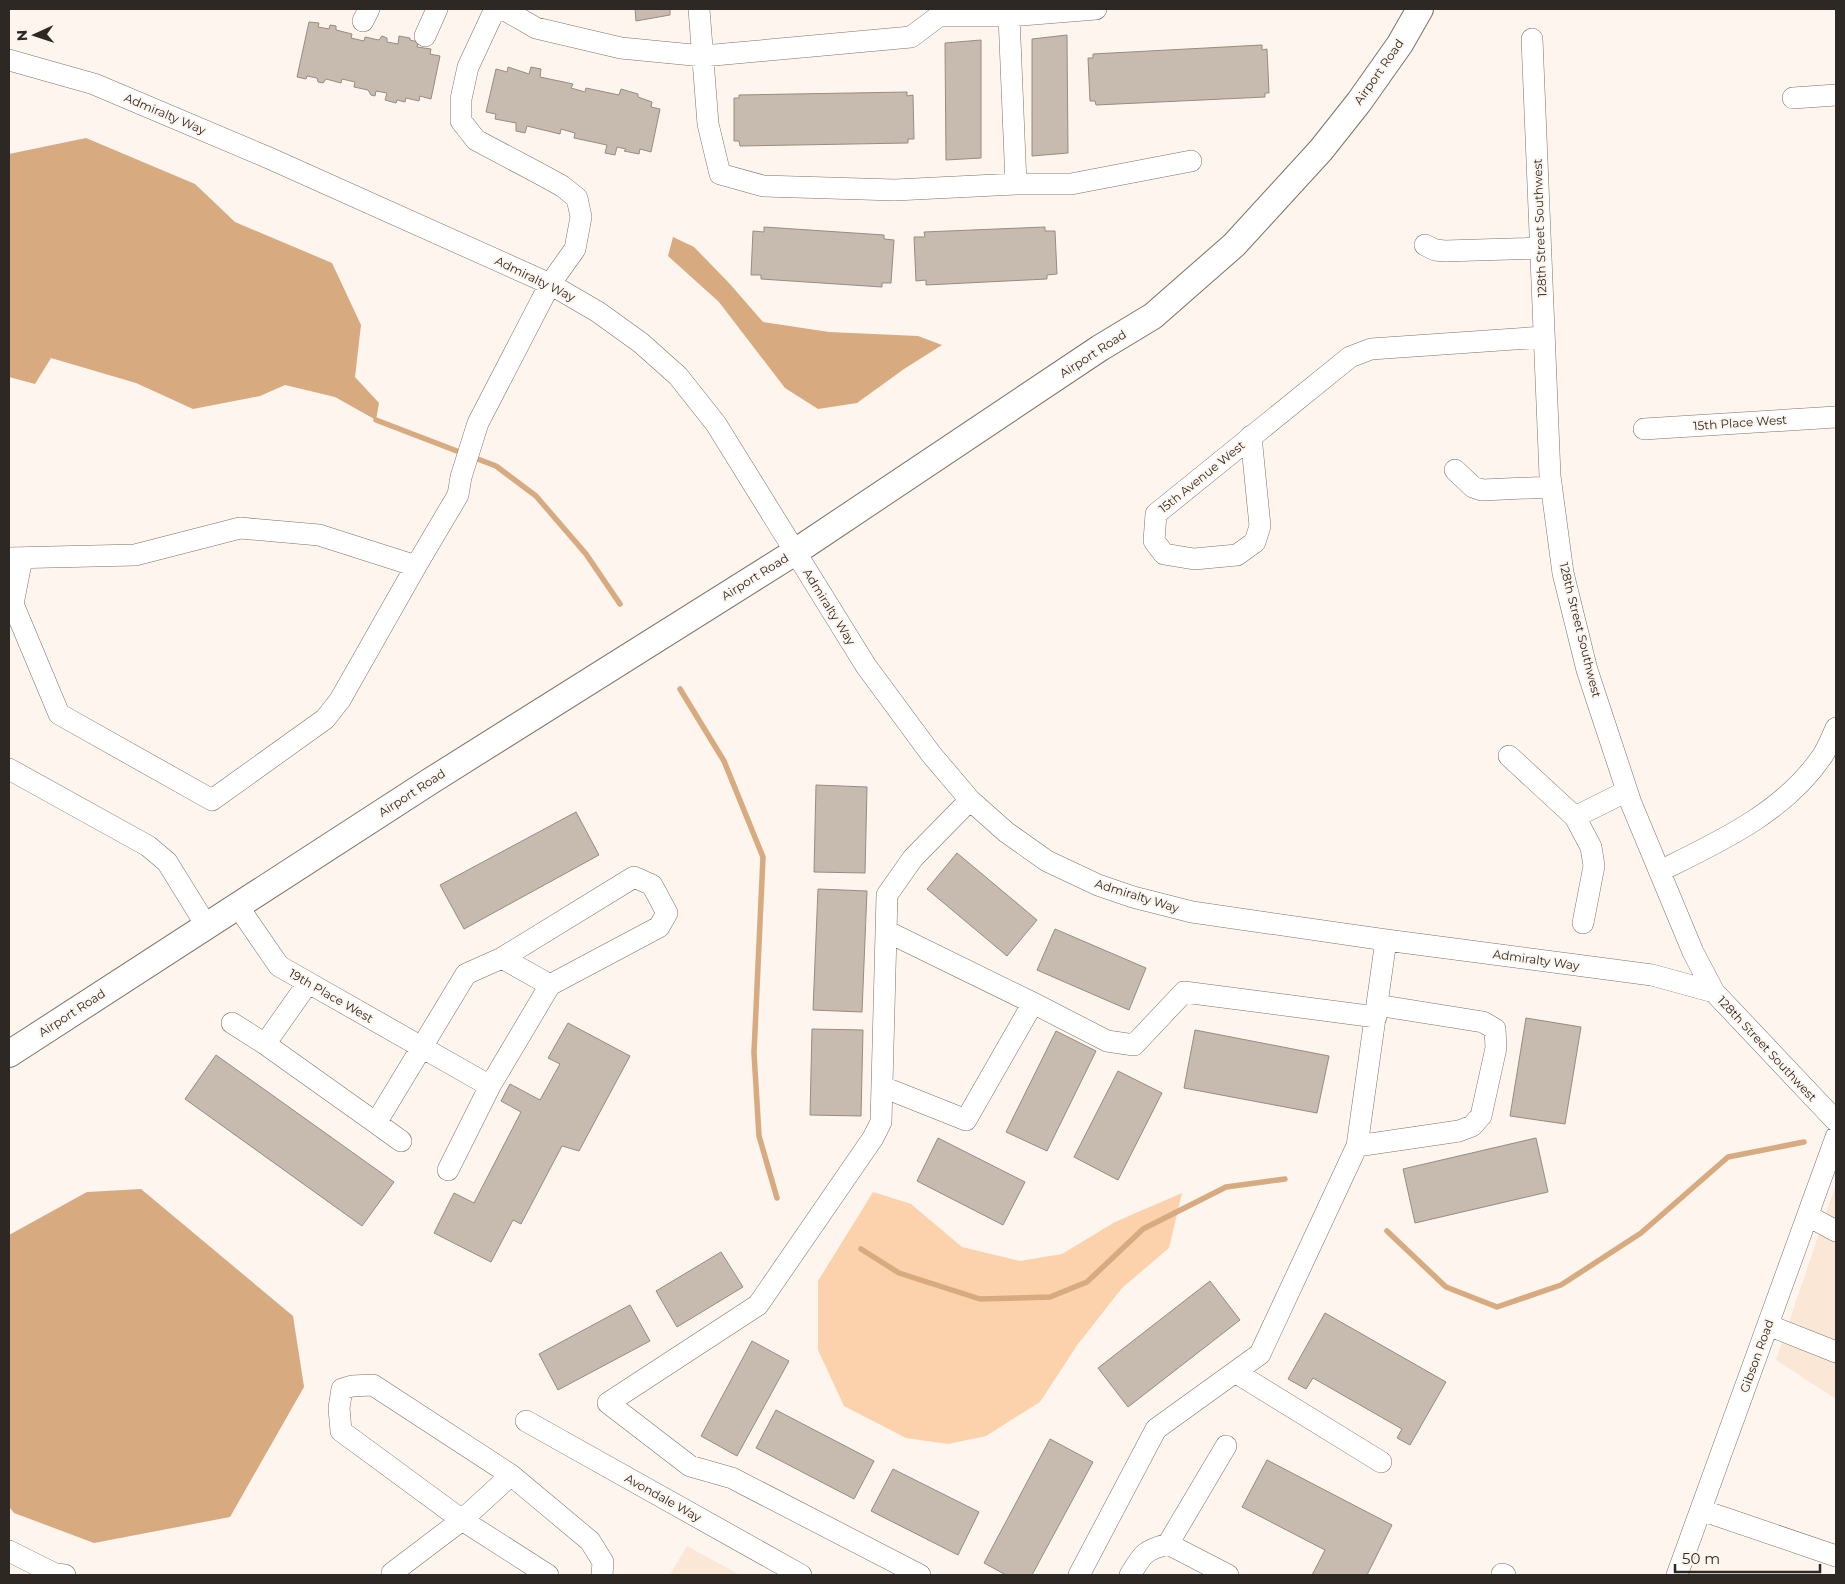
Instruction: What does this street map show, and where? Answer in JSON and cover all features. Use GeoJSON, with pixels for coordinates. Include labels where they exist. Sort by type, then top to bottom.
{"type":"FeatureCollection","features":[{"type":"Feature","properties":{"kind":"main road","name":"Airport Road"},"geometry":{"type":"LineString","coordinates":[[9,1054],[429,782],[794,552],[1100,348],[1153,316],[1234,245],[1321,150],[1359,102],[1400,44],[1420,9]]}},
{"type":"Feature","properties":{"kind":"street"},"geometry":{"type":"LineString","coordinates":[[425,36],[437,9]]}},
{"type":"Feature","properties":{"kind":"street"},"geometry":{"type":"LineString","coordinates":[[416,566],[319,535],[240,528],[135,555],[15,558],[11,603],[59,714],[212,800],[326,719],[340,700],[458,495],[461,477],[478,423],[550,284],[575,249],[581,217],[577,198],[542,175],[476,140],[461,121],[461,99],[468,67],[495,9]]}},
{"type":"Feature","properties":{"kind":"street"},"geometry":{"type":"LineString","coordinates":[[502,9],[536,28],[602,44],[621,48],[704,56],[911,37],[939,16],[1009,16],[1096,9]]}},
{"type":"Feature","properties":{"kind":"street"},"geometry":{"type":"LineString","coordinates":[[699,9],[708,124],[720,174],[763,186],[886,190],[1016,184],[1071,184],[1191,161]]}},
{"type":"Feature","properties":{"kind":"street"},"geometry":{"type":"LineString","coordinates":[[1009,16],[1016,184]]}},
{"type":"Feature","properties":{"kind":"street","name":"128th Street Southwest"},"geometry":{"type":"LineString","coordinates":[[1532,39],[1551,487],[1563,573],[1587,670],[1627,791],[1693,952],[1714,992],[1836,1121]]}},
{"type":"Feature","properties":{"kind":"street","name":"Admiralty Way"},"geometry":{"type":"LineString","coordinates":[[9,60],[94,84],[269,158],[550,284],[605,317],[641,343],[678,376],[716,424],[866,666],[931,754],[970,800],[1006,832],[1047,861],[1098,885],[1133,897],[1192,912],[1652,975],[1714,992]]}},
{"type":"Feature","properties":{"kind":"street"},"geometry":{"type":"LineString","coordinates":[[1793,98],[1836,95]]}},
{"type":"Feature","properties":{"kind":"street"},"geometry":{"type":"LineString","coordinates":[[1425,245],[1435,250],[1445,251],[1540,248]]}},
{"type":"Feature","properties":{"kind":"street","name":"15th Avenue West"},"geometry":{"type":"LineString","coordinates":[[1252,436],[1260,526],[1255,542],[1237,554],[1194,559],[1164,554],[1154,540],[1156,514],[1252,436],[1350,357],[1371,349],[1544,337]]}},
{"type":"Feature","properties":{"kind":"street","name":"15th Place West"},"geometry":{"type":"LineString","coordinates":[[1644,429],[1836,417]]}},
{"type":"Feature","properties":{"kind":"street"},"geometry":{"type":"LineString","coordinates":[[1455,470],[1473,487],[1482,490],[1551,487]]}},
{"type":"Feature","properties":{"kind":"street"},"geometry":{"type":"LineString","coordinates":[[1660,870],[1727,838],[1776,805],[1803,780],[1824,755],[1836,728]]}},
{"type":"Feature","properties":{"kind":"street"},"geometry":{"type":"LineString","coordinates":[[1509,756],[1574,817],[1591,847],[1594,866],[1583,923]]}},
{"type":"Feature","properties":{"kind":"street"},"geometry":{"type":"LineString","coordinates":[[9,769],[148,846],[167,862],[206,925]]}},
{"type":"Feature","properties":{"kind":"street"},"geometry":{"type":"LineString","coordinates":[[1574,817],[1627,791]]}},
{"type":"Feature","properties":{"kind":"street"},"geometry":{"type":"LineString","coordinates":[[920,1575],[732,1478],[690,1466],[608,1403],[758,1305],[873,1138],[882,1122],[887,895],[913,858],[970,800]]}},
{"type":"Feature","properties":{"kind":"street"},"geometry":{"type":"LineString","coordinates":[[376,1123],[466,974],[502,958],[634,877],[652,885],[667,913],[659,927],[550,985],[490,1086],[448,1170]]}},
{"type":"Feature","properties":{"kind":"street","name":"19th Place West"},"geometry":{"type":"LineString","coordinates":[[237,905],[279,966],[490,1086]]}},
{"type":"Feature","properties":{"kind":"street"},"geometry":{"type":"LineString","coordinates":[[886,931],[1107,1041],[1134,1045],[1184,992],[1483,1022],[1496,1028],[1496,1048],[1481,1116],[1472,1126],[1459,1131],[1357,1146]]}},
{"type":"Feature","properties":{"kind":"street"},"geometry":{"type":"LineString","coordinates":[[1079,1575],[1156,1430],[1260,1354],[1357,1146],[1386,940]]}},
{"type":"Feature","properties":{"kind":"street"},"geometry":{"type":"LineString","coordinates":[[502,958],[550,985]]}},
{"type":"Feature","properties":{"kind":"street"},"geometry":{"type":"LineString","coordinates":[[265,1044],[308,983]]}},
{"type":"Feature","properties":{"kind":"street"},"geometry":{"type":"LineString","coordinates":[[883,1087],[966,1120],[1033,1003]]}},
{"type":"Feature","properties":{"kind":"street"},"geometry":{"type":"LineString","coordinates":[[232,1023],[265,1044],[401,1141]]}},
{"type":"Feature","properties":{"kind":"street","name":"Gibson Road"},"geometry":{"type":"LineString","coordinates":[[1678,1575],[1836,1137]]}},
{"type":"Feature","properties":{"kind":"street"},"geometry":{"type":"LineString","coordinates":[[1808,1216],[1836,1231]]}},
{"type":"Feature","properties":{"kind":"street"},"geometry":{"type":"LineString","coordinates":[[1768,1325],[1836,1352]]}},
{"type":"Feature","properties":{"kind":"street"},"geometry":{"type":"LineString","coordinates":[[1235,1372],[1381,1462]]}},
{"type":"Feature","properties":{"kind":"street"},"geometry":{"type":"LineString","coordinates":[[548,1575],[462,1520],[341,1430],[339,1408],[342,1389],[352,1386],[373,1385],[511,1475],[590,1541],[603,1562],[602,1575]]}},
{"type":"Feature","properties":{"kind":"street","name":"Avondale Way"},"geometry":{"type":"LineString","coordinates":[[526,1421],[801,1575]]}},
{"type":"Feature","properties":{"kind":"street"},"geometry":{"type":"LineString","coordinates":[[1168,1544],[1226,1446]]}},
{"type":"Feature","properties":{"kind":"street"},"geometry":{"type":"LineString","coordinates":[[393,1574],[462,1520],[511,1475]]}},
{"type":"Feature","properties":{"kind":"street"},"geometry":{"type":"LineString","coordinates":[[1701,1510],[1836,1556]]}},
{"type":"Feature","properties":{"kind":"street"},"geometry":{"type":"LineString","coordinates":[[1130,1575],[1142,1555],[1151,1548],[1168,1544],[1228,1575]]}},
{"type":"Feature","properties":{"kind":"street"},"geometry":{"type":"LineString","coordinates":[[9,1552],[53,1573],[65,1575]]}},
{"type":"Feature","properties":{"kind":"shaded area"},"geometry":{"type":"Polygon","coordinates":[[[86,138],[195,184],[235,222],[332,263],[361,325],[355,377],[379,403],[376,420],[335,397],[285,385],[260,396],[193,409],[136,383],[51,358],[35,384],[9,377],[9,154],[86,138]]]}},
{"type":"Feature","properties":{"kind":"shaded area"},"geometry":{"type":"Polygon","coordinates":[[[673,237],[694,247],[763,322],[829,332],[918,336],[942,345],[904,369],[857,403],[818,409],[785,388],[719,302],[668,256],[673,237]]]}},
{"type":"Feature","properties":{"kind":"shaded area"},"geometry":{"type":"Polygon","coordinates":[[[1836,1184],[1836,1399],[1776,1360],[1836,1184]]]}},
{"type":"Feature","properties":{"kind":"shaded area"},"geometry":{"type":"Polygon","coordinates":[[[141,1189],[293,1316],[304,1387],[230,1517],[94,1543],[14,1513],[9,1507],[9,1235],[87,1192],[141,1189]]]}},
{"type":"Feature","properties":{"kind":"shaded area"},"geometry":{"type":"Polygon","coordinates":[[[873,1192],[911,1204],[962,1247],[1020,1261],[1062,1254],[1115,1222],[1182,1193],[1169,1248],[1122,1288],[1078,1344],[1040,1402],[986,1436],[948,1444],[906,1438],[844,1406],[818,1350],[818,1281],[873,1192]]]}},
{"type":"Feature","properties":{"kind":"shaded area"},"geometry":{"type":"Polygon","coordinates":[[[687,1546],[740,1575],[670,1575],[687,1546]]]}},
{"type":"Feature","properties":{"kind":"building"},"geometry":{"type":"Polygon","coordinates":[[[635,9],[670,9],[670,15],[636,21],[635,9]]]}},
{"type":"Feature","properties":{"kind":"building"},"geometry":{"type":"Polygon","coordinates":[[[309,22],[319,23],[318,27],[329,29],[330,25],[336,26],[336,30],[352,34],[351,38],[364,41],[365,37],[379,40],[382,36],[387,38],[387,42],[398,44],[399,36],[418,42],[417,47],[431,49],[430,54],[440,56],[431,99],[420,96],[419,101],[406,98],[405,102],[397,100],[396,103],[385,100],[387,93],[376,91],[375,96],[371,95],[368,90],[354,87],[355,82],[342,79],[341,83],[326,79],[323,83],[318,82],[317,78],[307,76],[306,79],[297,77],[309,22]]]}},
{"type":"Feature","properties":{"kind":"building"},"geometry":{"type":"Polygon","coordinates":[[[1067,35],[1068,153],[1032,156],[1032,39],[1067,35]]]}},
{"type":"Feature","properties":{"kind":"building"},"geometry":{"type":"Polygon","coordinates":[[[981,40],[981,158],[946,160],[945,43],[981,40]]]}},
{"type":"Feature","properties":{"kind":"building"},"geometry":{"type":"Polygon","coordinates":[[[1262,45],[1262,50],[1267,49],[1269,93],[1265,93],[1265,97],[1096,105],[1095,101],[1090,101],[1088,58],[1093,58],[1093,54],[1262,45]]]}},
{"type":"Feature","properties":{"kind":"building"},"geometry":{"type":"Polygon","coordinates":[[[508,67],[529,74],[531,67],[541,69],[540,77],[573,84],[571,88],[585,92],[586,88],[619,95],[621,89],[638,94],[638,97],[652,102],[651,107],[660,109],[651,152],[640,149],[639,154],[624,151],[626,149],[617,147],[615,155],[605,153],[607,145],[574,138],[575,133],[561,129],[560,134],[527,126],[525,133],[516,131],[516,123],[495,119],[496,114],[486,112],[496,69],[507,72],[508,67]]]}},
{"type":"Feature","properties":{"kind":"building"},"geometry":{"type":"Polygon","coordinates":[[[907,92],[907,96],[913,95],[914,139],[908,139],[908,143],[740,146],[739,141],[734,141],[734,98],[739,98],[739,95],[907,92]]]}},
{"type":"Feature","properties":{"kind":"building"},"geometry":{"type":"Polygon","coordinates":[[[764,227],[884,235],[884,239],[894,240],[891,283],[882,283],[882,287],[761,279],[761,275],[751,275],[753,231],[764,232],[764,227]]]}},
{"type":"Feature","properties":{"kind":"building"},"geometry":{"type":"Polygon","coordinates":[[[1045,227],[1045,231],[1055,231],[1057,274],[1047,275],[1047,279],[926,285],[926,280],[916,281],[914,237],[925,237],[924,232],[1045,227]]]}},
{"type":"Feature","properties":{"kind":"building"},"geometry":{"type":"Polygon","coordinates":[[[816,785],[867,787],[865,873],[814,872],[816,785]]]}},
{"type":"Feature","properties":{"kind":"building"},"geometry":{"type":"Polygon","coordinates":[[[576,812],[599,855],[464,929],[440,885],[576,812]]]}},
{"type":"Feature","properties":{"kind":"building"},"geometry":{"type":"Polygon","coordinates":[[[957,853],[1037,920],[1007,956],[927,889],[957,853]]]}},
{"type":"Feature","properties":{"kind":"building"},"geometry":{"type":"Polygon","coordinates":[[[818,889],[867,891],[862,1012],[813,1010],[818,889]]]}},
{"type":"Feature","properties":{"kind":"building"},"geometry":{"type":"Polygon","coordinates":[[[1055,929],[1146,968],[1129,1010],[1037,970],[1055,929]]]}},
{"type":"Feature","properties":{"kind":"building"},"geometry":{"type":"Polygon","coordinates":[[[1526,1018],[1581,1027],[1565,1124],[1510,1116],[1526,1018]]]}},
{"type":"Feature","properties":{"kind":"building"},"geometry":{"type":"Polygon","coordinates":[[[568,1023],[630,1056],[579,1151],[562,1146],[521,1224],[513,1220],[491,1262],[434,1233],[454,1193],[474,1203],[521,1112],[501,1101],[510,1084],[540,1100],[560,1064],[548,1058],[568,1023]]]}},
{"type":"Feature","properties":{"kind":"building"},"geometry":{"type":"Polygon","coordinates":[[[812,1029],[863,1030],[861,1116],[810,1115],[812,1029]]]}},
{"type":"Feature","properties":{"kind":"building"},"geometry":{"type":"Polygon","coordinates":[[[1195,1030],[1329,1056],[1317,1113],[1184,1088],[1195,1030]]]}},
{"type":"Feature","properties":{"kind":"building"},"geometry":{"type":"Polygon","coordinates":[[[1056,1031],[1096,1051],[1047,1151],[1006,1132],[1056,1031]]]}},
{"type":"Feature","properties":{"kind":"building"},"geometry":{"type":"Polygon","coordinates":[[[216,1055],[394,1182],[362,1226],[185,1099],[216,1055]]]}},
{"type":"Feature","properties":{"kind":"building"},"geometry":{"type":"Polygon","coordinates":[[[1118,1071],[1162,1093],[1118,1180],[1074,1157],[1118,1071]]]}},
{"type":"Feature","properties":{"kind":"building"},"geometry":{"type":"Polygon","coordinates":[[[938,1138],[1025,1182],[1003,1225],[917,1181],[938,1138]]]}},
{"type":"Feature","properties":{"kind":"building"},"geometry":{"type":"Polygon","coordinates":[[[1536,1138],[1548,1192],[1415,1223],[1403,1169],[1536,1138]]]}},
{"type":"Feature","properties":{"kind":"building"},"geometry":{"type":"Polygon","coordinates":[[[721,1252],[743,1287],[677,1327],[656,1291],[721,1252]]]}},
{"type":"Feature","properties":{"kind":"building"},"geometry":{"type":"Polygon","coordinates":[[[1210,1281],[1240,1320],[1128,1407],[1098,1368],[1210,1281]]]}},
{"type":"Feature","properties":{"kind":"building"},"geometry":{"type":"Polygon","coordinates":[[[630,1305],[650,1341],[558,1390],[539,1354],[630,1305]]]}},
{"type":"Feature","properties":{"kind":"building"},"geometry":{"type":"Polygon","coordinates":[[[1325,1313],[1446,1382],[1410,1445],[1397,1438],[1402,1429],[1313,1378],[1306,1389],[1288,1379],[1325,1313]]]}},
{"type":"Feature","properties":{"kind":"building"},"geometry":{"type":"Polygon","coordinates":[[[752,1341],[789,1361],[737,1456],[701,1436],[752,1341]]]}},
{"type":"Feature","properties":{"kind":"building"},"geometry":{"type":"Polygon","coordinates":[[[776,1410],[874,1461],[854,1499],[756,1448],[776,1410]]]}},
{"type":"Feature","properties":{"kind":"building"},"geometry":{"type":"Polygon","coordinates":[[[1050,1439],[1093,1462],[1032,1575],[1006,1575],[984,1563],[1050,1439]]]}},
{"type":"Feature","properties":{"kind":"building"},"geometry":{"type":"Polygon","coordinates":[[[1267,1460],[1392,1525],[1367,1575],[1312,1575],[1325,1550],[1242,1507],[1267,1460]]]}},
{"type":"Feature","properties":{"kind":"building"},"geometry":{"type":"Polygon","coordinates":[[[893,1469],[979,1512],[958,1555],[871,1511],[893,1469]]]}},
{"type":"Feature","properties":{"kind":"waterway"},"geometry":{"type":"LineString","coordinates":[[376,420],[496,466],[536,496],[586,554],[620,604]]}},
{"type":"Feature","properties":{"kind":"waterway"},"geometry":{"type":"LineString","coordinates":[[680,689],[724,761],[763,857],[754,1053],[759,1136],[777,1198]]}},
{"type":"Feature","properties":{"kind":"waterway"},"geometry":{"type":"LineString","coordinates":[[1387,1231],[1446,1287],[1497,1307],[1561,1285],[1641,1233],[1728,1157],[1804,1142]]}},
{"type":"Feature","properties":{"kind":"waterway"},"geometry":{"type":"LineString","coordinates":[[861,1249],[899,1273],[980,1299],[1050,1297],[1087,1282],[1143,1229],[1226,1187],[1285,1179]]}}]}
